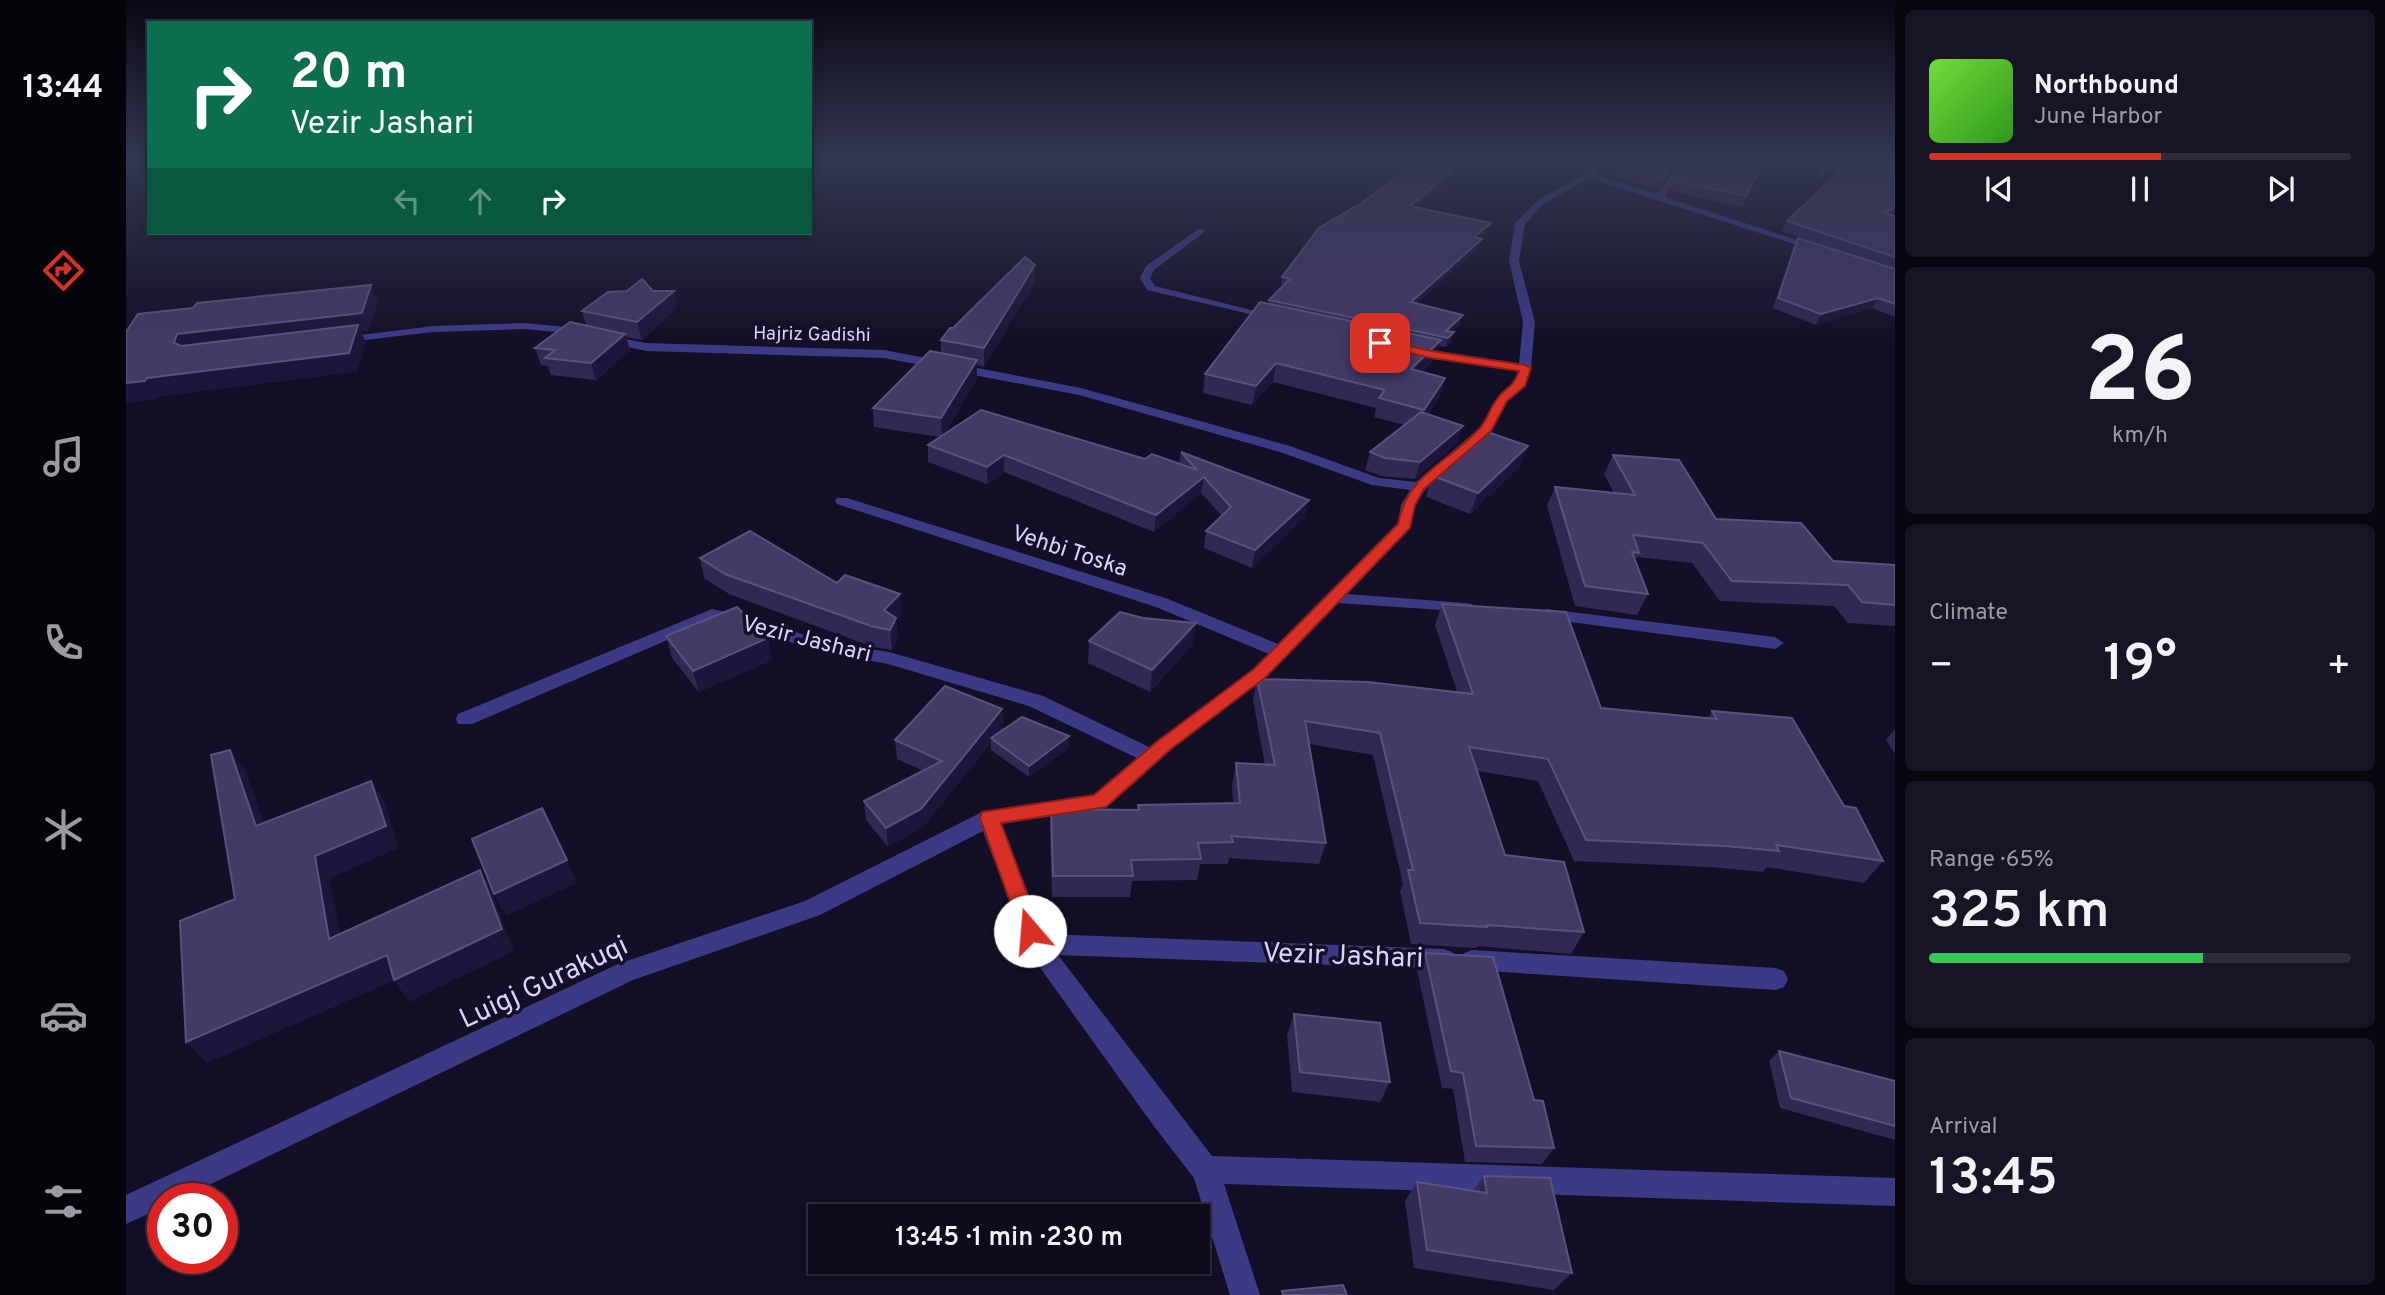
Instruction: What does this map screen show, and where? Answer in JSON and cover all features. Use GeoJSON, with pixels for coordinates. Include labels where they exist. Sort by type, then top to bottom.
{"type":"FeatureCollection","features":[{"type":"Feature","properties":{"kind":"street"},"geometry":{"type":"LineString","coordinates":[[1245,1295],[1205,1170],[1036,944],[989,818],[1099,802],[1151,756],[1260,673],[1405,525],[1408,505],[1419,487],[1486,429],[1502,399],[1519,386],[1525,368],[1529,322],[1514,261],[1520,223],[1524,219]]}},
{"type":"Feature","properties":{"kind":"street"},"geometry":{"type":"LineString","coordinates":[[1728,219],[1830,253]]}},
{"type":"Feature","properties":{"kind":"street"},"geometry":{"type":"LineString","coordinates":[[1200,231],[1150,268],[1146,278],[1151,288],[1291,323]]}},
{"type":"Feature","properties":{"kind":"street","name":"Hajriz Gadishi"},"geometry":{"type":"LineString","coordinates":[[325,342],[432,329],[524,326],[557,329],[646,347],[884,354],[1081,393],[1285,449],[1377,482],[1419,487]]}},
{"type":"Feature","properties":{"kind":"street"},"geometry":{"type":"LineString","coordinates":[[1406,349],[1525,368]]}},
{"type":"Feature","properties":{"kind":"street","name":"Vehbi Toska"},"geometry":{"type":"LineString","coordinates":[[842,501],[1162,603],[1280,652]]}},
{"type":"Feature","properties":{"kind":"street"},"geometry":{"type":"LineString","coordinates":[[1335,598],[1488,610]]}},
{"type":"Feature","properties":{"kind":"street"},"geometry":{"type":"LineString","coordinates":[[1530,613],[1775,643]]}},
{"type":"Feature","properties":{"kind":"street","name":"Vezir Jashari"},"geometry":{"type":"LineString","coordinates":[[465,719],[712,614],[763,626],[818,646],[889,658],[1036,701],[1151,756]]}},
{"type":"Feature","properties":{"kind":"street","name":"Luigj Gurakuqi"},"geometry":{"type":"LineString","coordinates":[[126,1210],[626,972],[812,908],[989,818]]}},
{"type":"Feature","properties":{"kind":"street","name":"Vezir Jashari"},"geometry":{"type":"LineString","coordinates":[[1036,944],[1360,954],[1776,979]]}},
{"type":"Feature","properties":{"kind":"street"},"geometry":{"type":"LineString","coordinates":[[1205,1170],[1895,1192]]}},
{"type":"Feature","properties":{"kind":"building"},"geometry":{"type":"Polygon","coordinates":[[[1333,219],[1474,219],[1491,223],[1474,237],[1482,239],[1411,302],[1463,315],[1446,331],[1454,332],[1448,338],[1269,300],[1290,279],[1282,277],[1319,228],[1333,219]]]}},
{"type":"Feature","properties":{"kind":"building"},"geometry":{"type":"Polygon","coordinates":[[[1895,219],[1895,257],[1787,221],[1895,219]]]}},
{"type":"Feature","properties":{"kind":"building"},"geometry":{"type":"Polygon","coordinates":[[[1798,238],[1895,269],[1895,304],[1878,298],[1821,314],[1778,298],[1798,238]]]}},
{"type":"Feature","properties":{"kind":"building"},"geometry":{"type":"Polygon","coordinates":[[[1025,257],[1035,265],[984,348],[941,340],[950,328],[1025,257]]]}},
{"type":"Feature","properties":{"kind":"building"},"geometry":{"type":"Polygon","coordinates":[[[642,279],[653,291],[674,291],[637,322],[582,311],[608,292],[627,291],[642,279]]]}},
{"type":"Feature","properties":{"kind":"building"},"geometry":{"type":"Polygon","coordinates":[[[371,285],[362,313],[177,334],[174,343],[181,346],[358,325],[349,353],[147,378],[145,381],[126,383],[126,332],[138,314],[193,308],[197,303],[371,285]]]}},
{"type":"Feature","properties":{"kind":"building"},"geometry":{"type":"Polygon","coordinates":[[[1260,302],[1441,340],[1411,369],[1445,378],[1424,410],[1379,398],[1385,390],[1276,363],[1256,386],[1205,374],[1260,302]]]}},
{"type":"Feature","properties":{"kind":"building"},"geometry":{"type":"Polygon","coordinates":[[[570,322],[625,334],[591,363],[545,358],[555,350],[535,348],[570,322]]]}},
{"type":"Feature","properties":{"kind":"building"},"geometry":{"type":"Polygon","coordinates":[[[930,351],[977,360],[941,418],[873,408],[930,351]]]}},
{"type":"Feature","properties":{"kind":"building"},"geometry":{"type":"Polygon","coordinates":[[[981,410],[1145,459],[1152,454],[1197,470],[1181,452],[1309,500],[1255,550],[1206,531],[1231,507],[1204,477],[1156,515],[1004,455],[987,467],[928,445],[981,410]]]}},
{"type":"Feature","properties":{"kind":"building"},"geometry":{"type":"Polygon","coordinates":[[[1421,412],[1463,426],[1420,462],[1385,458],[1370,452],[1421,412]]]}},
{"type":"Feature","properties":{"kind":"building"},"geometry":{"type":"Polygon","coordinates":[[[1482,430],[1528,446],[1478,493],[1433,476],[1436,474],[1433,472],[1482,430]]]}},
{"type":"Feature","properties":{"kind":"building"},"geometry":{"type":"Polygon","coordinates":[[[1613,455],[1679,460],[1716,519],[1801,523],[1833,561],[1895,565],[1895,605],[1862,602],[1848,585],[1732,581],[1703,543],[1633,535],[1639,553],[1632,552],[1648,594],[1585,586],[1555,487],[1635,495],[1613,455]]]}},
{"type":"Feature","properties":{"kind":"building"},"geometry":{"type":"Polygon","coordinates":[[[750,531],[837,583],[845,575],[900,594],[884,610],[896,618],[890,630],[871,626],[725,574],[700,558],[750,531]]]}},
{"type":"Feature","properties":{"kind":"building"},"geometry":{"type":"Polygon","coordinates":[[[1442,604],[1566,612],[1601,708],[1717,719],[1712,711],[1792,718],[1844,806],[1856,808],[1883,861],[1776,845],[1779,851],[1586,840],[1548,759],[1469,747],[1505,855],[1564,862],[1584,932],[1420,923],[1408,870],[1413,870],[1380,733],[1305,721],[1326,843],[1231,836],[1233,842],[1198,843],[1201,859],[1131,860],[1133,876],[1053,876],[1051,809],[1139,810],[1138,805],[1240,803],[1236,763],[1275,765],[1257,679],[1368,682],[1473,694],[1442,604]]]}},
{"type":"Feature","properties":{"kind":"building"},"geometry":{"type":"Polygon","coordinates":[[[737,607],[768,638],[693,671],[666,636],[737,607]]]}},
{"type":"Feature","properties":{"kind":"building"},"geometry":{"type":"Polygon","coordinates":[[[1120,612],[1143,618],[1196,623],[1152,670],[1089,641],[1120,612]]]}},
{"type":"Feature","properties":{"kind":"building"},"geometry":{"type":"Polygon","coordinates":[[[945,686],[1002,709],[921,809],[886,828],[864,801],[942,761],[895,740],[945,686]]]}},
{"type":"Feature","properties":{"kind":"building"},"geometry":{"type":"Polygon","coordinates":[[[1022,717],[1069,736],[1029,766],[991,738],[1022,717]]]}},
{"type":"Feature","properties":{"kind":"building"},"geometry":{"type":"Polygon","coordinates":[[[230,750],[256,826],[371,781],[386,826],[315,856],[329,939],[480,870],[502,929],[394,980],[387,955],[186,1042],[180,921],[235,899],[211,755],[230,750]]]}},
{"type":"Feature","properties":{"kind":"building"},"geometry":{"type":"Polygon","coordinates":[[[542,808],[567,860],[494,894],[472,839],[542,808]]]}},
{"type":"Feature","properties":{"kind":"building"},"geometry":{"type":"Polygon","coordinates":[[[1425,953],[1493,957],[1534,1100],[1543,1101],[1554,1148],[1476,1146],[1463,1073],[1451,1071],[1425,953]]]}},
{"type":"Feature","properties":{"kind":"building"},"geometry":{"type":"Polygon","coordinates":[[[1294,1014],[1380,1023],[1390,1082],[1300,1072],[1294,1014]]]}},
{"type":"Feature","properties":{"kind":"building"},"geometry":{"type":"Polygon","coordinates":[[[1779,1051],[1895,1081],[1895,1126],[1791,1098],[1779,1051]]]}},
{"type":"Feature","properties":{"kind":"building"},"geometry":{"type":"Polygon","coordinates":[[[1484,1176],[1550,1178],[1572,1273],[1427,1250],[1417,1182],[1487,1193],[1484,1176]]]}},
{"type":"Feature","properties":{"kind":"building"},"geometry":{"type":"Polygon","coordinates":[[[1343,1285],[1347,1295],[1283,1295],[1282,1291],[1343,1285]]]}},
{"type":"Feature","properties":{"kind":"route"},"geometry":{"type":"LineString","coordinates":[[1030,931],[1017,889],[989,818],[1099,802],[1165,744],[1260,673],[1405,525],[1408,505],[1419,487],[1486,429],[1502,399],[1519,386],[1525,368],[1380,343]]}}]}
